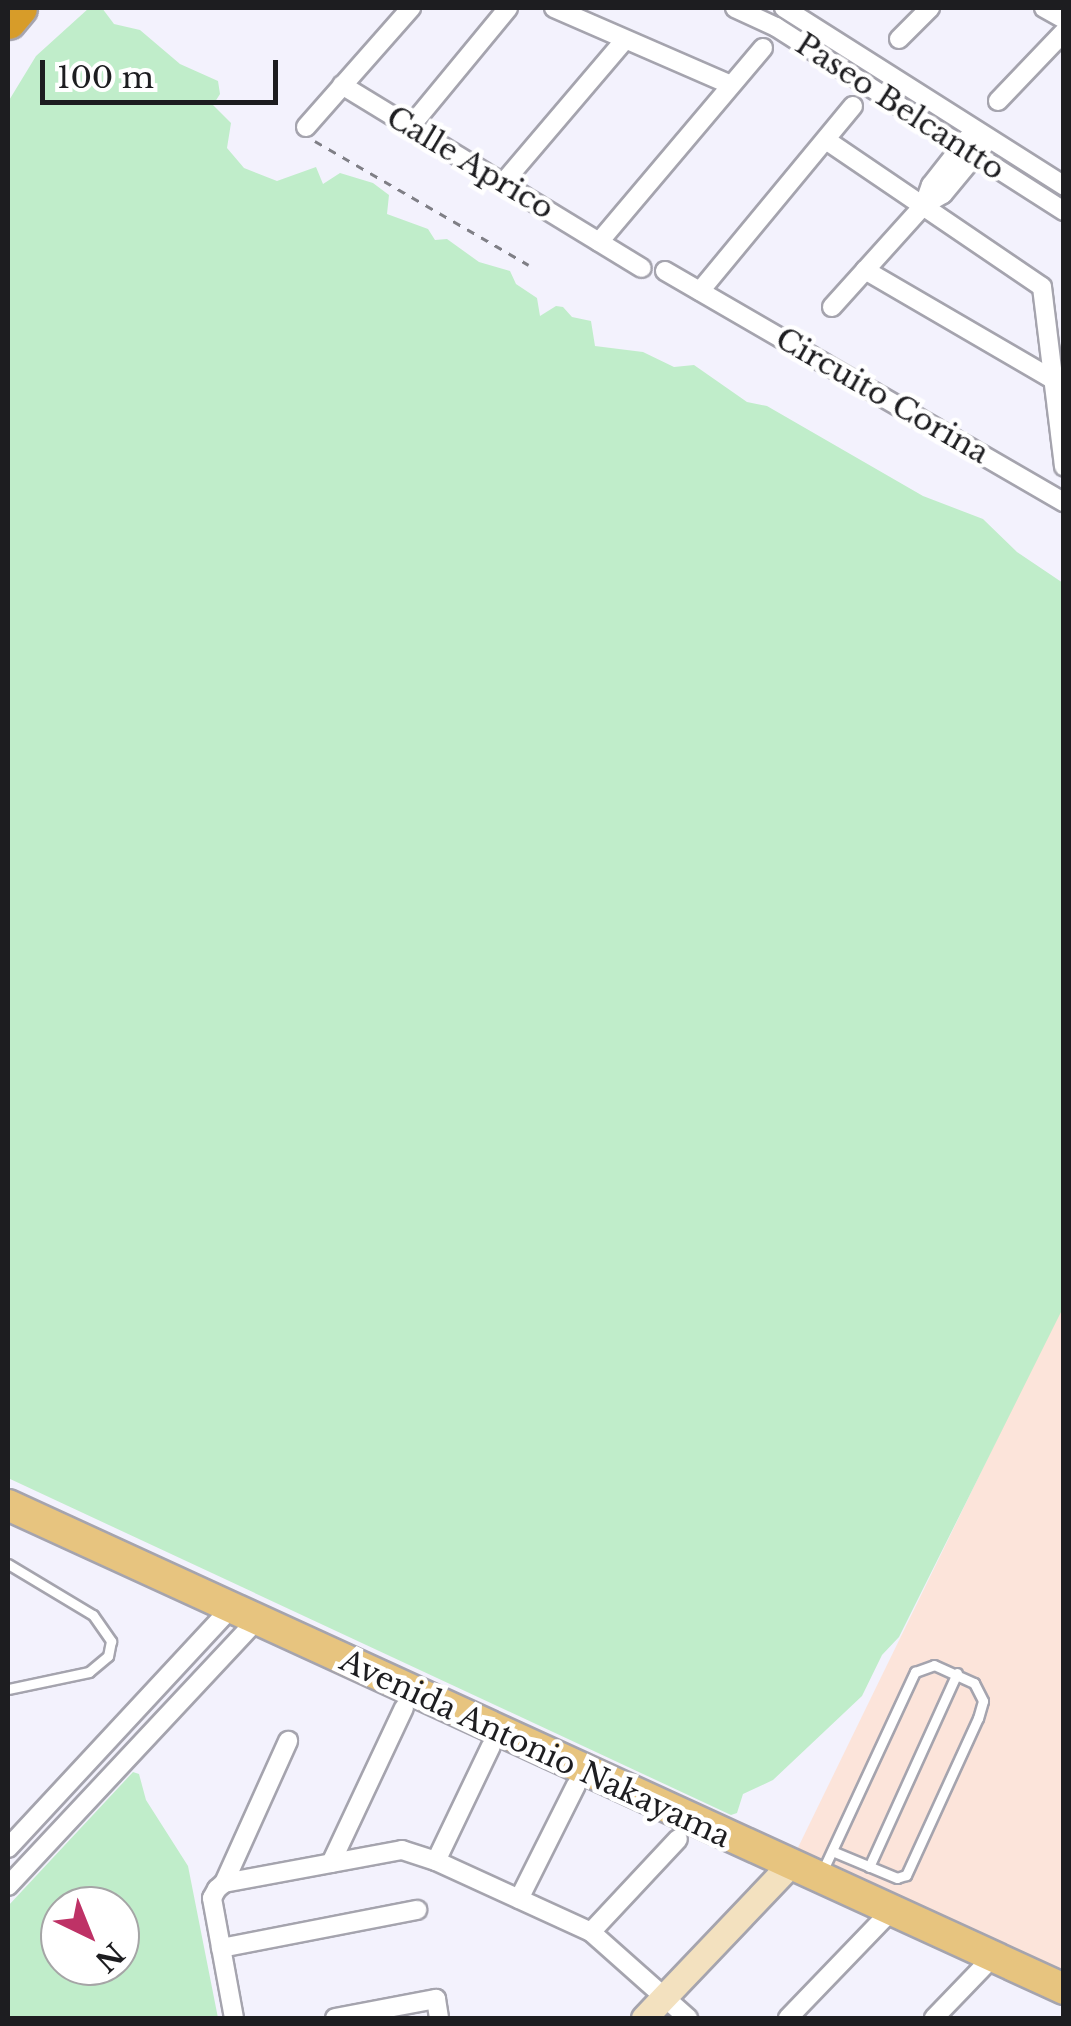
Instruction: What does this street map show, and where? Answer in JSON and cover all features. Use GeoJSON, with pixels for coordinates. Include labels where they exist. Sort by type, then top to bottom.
{"type":"FeatureCollection","features":[{"type":"Feature","properties":{"kind":"highway"},"geometry":{"type":"LineString","coordinates":[[8,21],[19,8]]}},
{"type":"Feature","properties":{"kind":"main road","name":"Avenida Antonio Nakayama"},"geometry":{"type":"LineString","coordinates":[[8,1505],[790,1866],[825,1864],[892,1910],[1064,1989]]}},
{"type":"Feature","properties":{"kind":"street"},"geometry":{"type":"LineString","coordinates":[[306,127],[411,8]]}},
{"type":"Feature","properties":{"kind":"street"},"geometry":{"type":"LineString","coordinates":[[410,126],[508,8]]}},
{"type":"Feature","properties":{"kind":"street"},"geometry":{"type":"LineString","coordinates":[[554,8],[624,42],[732,86]]}},
{"type":"Feature","properties":{"kind":"street","name":"Paseo Belcantto"},"geometry":{"type":"LineString","coordinates":[[735,8],[769,18],[965,155],[1056,206]]}},
{"type":"Feature","properties":{"kind":"street"},"geometry":{"type":"LineString","coordinates":[[899,39],[930,8]]}},
{"type":"Feature","properties":{"kind":"street"},"geometry":{"type":"LineString","coordinates":[[1044,8],[1064,19]]}},
{"type":"Feature","properties":{"kind":"street"},"geometry":{"type":"LineString","coordinates":[[769,18],[790,9]]}},
{"type":"Feature","properties":{"kind":"street","name":"Paseo Belcantto"},"geometry":{"type":"LineString","coordinates":[[790,9],[1063,184]]}},
{"type":"Feature","properties":{"kind":"street"},"geometry":{"type":"LineString","coordinates":[[998,101],[1064,32]]}},
{"type":"Feature","properties":{"kind":"street"},"geometry":{"type":"LineString","coordinates":[[502,183],[624,42]]}},
{"type":"Feature","properties":{"kind":"street"},"geometry":{"type":"LineString","coordinates":[[599,242],[763,48]]}},
{"type":"Feature","properties":{"kind":"street","name":"Calle Aprico"},"geometry":{"type":"LineString","coordinates":[[342,85],[642,268]]}},
{"type":"Feature","properties":{"kind":"street"},"geometry":{"type":"LineString","coordinates":[[700,291],[853,106]]}},
{"type":"Feature","properties":{"kind":"street"},"geometry":{"type":"LineString","coordinates":[[832,307],[924,205],[931,185],[982,134]]}},
{"type":"Feature","properties":{"kind":"street"},"geometry":{"type":"LineString","coordinates":[[826,140],[1042,287],[1064,467]]}},
{"type":"Feature","properties":{"kind":"street"},"geometry":{"type":"LineString","coordinates":[[1056,206],[1063,184]]}},
{"type":"Feature","properties":{"kind":"street"},"geometry":{"type":"LineString","coordinates":[[865,270],[1054,380]]}},
{"type":"Feature","properties":{"kind":"street","name":"Circuito Corina"},"geometry":{"type":"LineString","coordinates":[[665,271],[1064,502]]}},
{"type":"Feature","properties":{"kind":"street"},"geometry":{"type":"LineString","coordinates":[[8,1848],[242,1615]]}},
{"type":"Feature","properties":{"kind":"street"},"geometry":{"type":"LineString","coordinates":[[8,1886],[242,1615]]}},
{"type":"Feature","properties":{"kind":"street"},"geometry":{"type":"LineString","coordinates":[[331,1864],[404,1708]]}},
{"type":"Feature","properties":{"kind":"street"},"geometry":{"type":"LineString","coordinates":[[234,2018],[221,1948],[218,1890],[288,1741]]}},
{"type":"Feature","properties":{"kind":"street"},"geometry":{"type":"LineString","coordinates":[[436,1861],[490,1746]]}},
{"type":"Feature","properties":{"kind":"street"},"geometry":{"type":"LineString","coordinates":[[519,1899],[576,1785]]}},
{"type":"Feature","properties":{"kind":"street"},"geometry":{"type":"LineString","coordinates":[[591,1932],[678,1839]]}},
{"type":"Feature","properties":{"kind":"street"},"geometry":{"type":"LineString","coordinates":[[218,1890],[402,1850],[436,1861],[591,1932],[688,2018]]}},
{"type":"Feature","properties":{"kind":"street"},"geometry":{"type":"LineString","coordinates":[[644,2018],[790,1866]]}},
{"type":"Feature","properties":{"kind":"street"},"geometry":{"type":"LineString","coordinates":[[221,1948],[417,1910]]}},
{"type":"Feature","properties":{"kind":"street"},"geometry":{"type":"LineString","coordinates":[[788,2018],[892,1910]]}},
{"type":"Feature","properties":{"kind":"street"},"geometry":{"type":"LineString","coordinates":[[934,2018],[993,1957]]}},
{"type":"Feature","properties":{"kind":"street"},"geometry":{"type":"LineString","coordinates":[[335,2018],[436,1998],[439,2018]]}},
{"type":"Feature","properties":{"kind":"lane"},"geometry":{"type":"LineString","coordinates":[[8,1564],[93,1615],[104,1624],[111,1641],[108,1656],[90,1672],[8,1689]]}},
{"type":"Feature","properties":{"kind":"lane"},"geometry":{"type":"LineString","coordinates":[[928,1664],[957,1673],[978,1688],[982,1701],[978,1718],[906,1875],[897,1878],[869,1867],[825,1864],[915,1672],[928,1664]]}},
{"type":"Feature","properties":{"kind":"lane"},"geometry":{"type":"LineString","coordinates":[[869,1867],[957,1673]]}},
{"type":"Feature","properties":{"kind":"path"},"geometry":{"type":"LineString","coordinates":[[306,127],[316,142],[529,264]]}},
{"type":"Feature","properties":{"kind":"shaded area"},"geometry":{"type":"Polygon","coordinates":[[[1063,1304],[1063,1992],[789,1866],[1063,1304]]]}},
{"type":"Feature","properties":{"kind":"green space"},"geometry":{"type":"Polygon","coordinates":[[[89,8],[102,8],[114,24],[140,30],[180,64],[218,81],[220,94],[213,105],[231,123],[227,148],[244,168],[277,181],[316,167],[323,184],[340,173],[373,183],[389,195],[387,214],[428,229],[435,240],[447,239],[479,262],[510,271],[516,284],[537,298],[540,316],[556,306],[563,307],[572,317],[591,321],[595,346],[643,352],[674,367],[694,365],[747,402],[767,406],[923,496],[983,519],[1017,552],[1063,583],[1063,1308],[899,1637],[882,1655],[862,1696],[773,1780],[743,1794],[737,1813],[731,1815],[8,1478],[8,102],[36,56],[89,8]]]}},
{"type":"Feature","properties":{"kind":"green space"},"geometry":{"type":"Polygon","coordinates":[[[133,1772],[139,1774],[146,1800],[188,1866],[218,2018],[8,2018],[8,1906],[133,1772]]]}}]}
